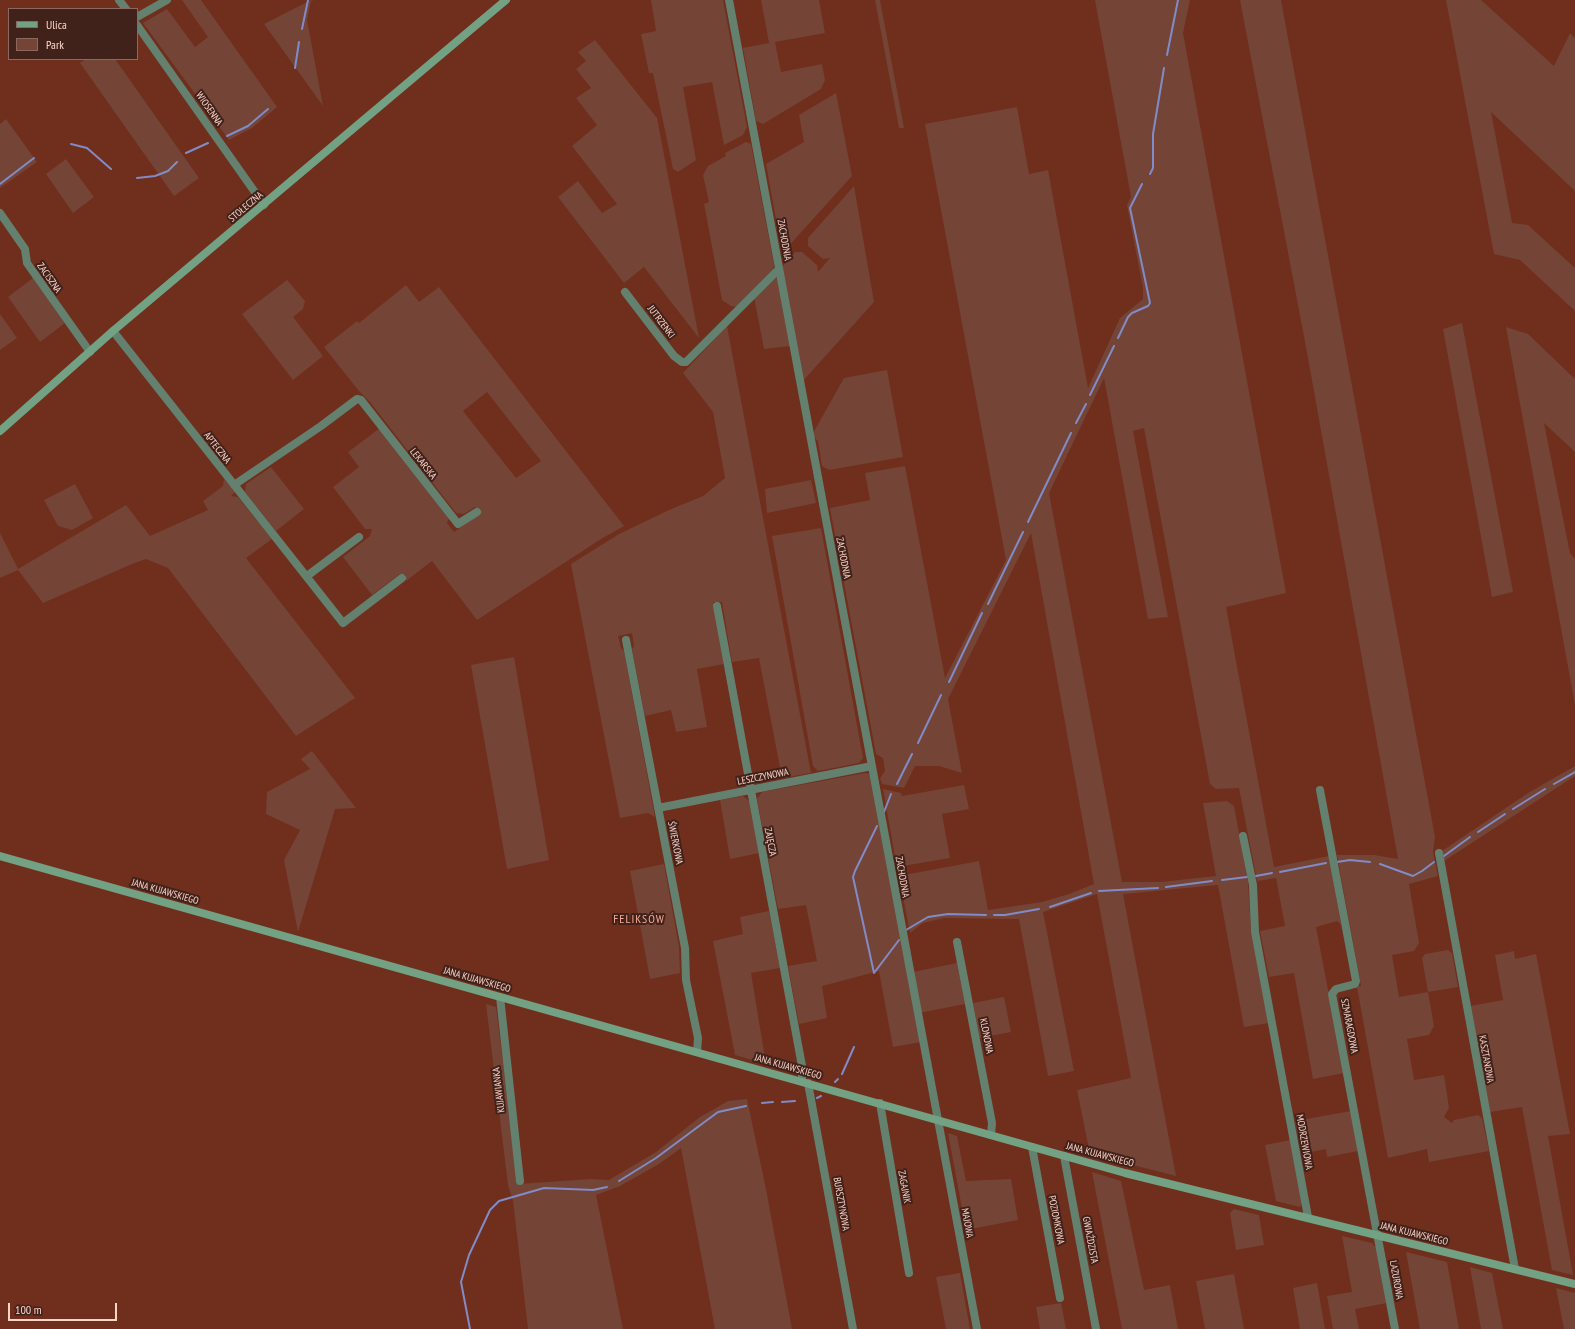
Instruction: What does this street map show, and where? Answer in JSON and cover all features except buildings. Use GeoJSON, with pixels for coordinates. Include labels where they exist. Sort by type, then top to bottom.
{"type":"FeatureCollection","features":[{"type":"Feature","properties":{"kind":"main road","name":"STOŁECZNA"},"geometry":{"type":"LineString","coordinates":[[0,432],[113,331],[506,0]]}},
{"type":"Feature","properties":{"kind":"main road","name":"JANA KUJAWSKIEGO"},"geometry":{"type":"LineString","coordinates":[[0,856],[1064,1156],[1378,1236],[1575,1284]]}},
{"type":"Feature","properties":{"kind":"street"},"geometry":{"type":"LineString","coordinates":[[119,0],[125,8]]}},
{"type":"Feature","properties":{"kind":"street"},"geometry":{"type":"LineString","coordinates":[[138,15],[167,0]]}},
{"type":"Feature","properties":{"kind":"street","name":"ZACHODNIA"},"geometry":{"type":"LineString","coordinates":[[729,0],[938,1120]]}},
{"type":"Feature","properties":{"kind":"street","name":"WIOSENNA"},"geometry":{"type":"LineString","coordinates":[[138,26],[264,205]]}},
{"type":"Feature","properties":{"kind":"street","name":"ZACISZNA"},"geometry":{"type":"LineString","coordinates":[[0,213],[25,249],[27,263],[90,352]]}},
{"type":"Feature","properties":{"kind":"street","name":"JUTRZENKI"},"geometry":{"type":"LineString","coordinates":[[625,292],[674,356],[682,362],[686,362],[717,329],[779,269]]}},
{"type":"Feature","properties":{"kind":"street","name":"APTECZNA"},"geometry":{"type":"LineString","coordinates":[[113,331],[344,623],[402,578]]}},
{"type":"Feature","properties":{"kind":"street","name":"LEKARSKA"},"geometry":{"type":"LineString","coordinates":[[234,485],[358,399],[361,400],[458,524],[477,512]]}},
{"type":"Feature","properties":{"kind":"street"},"geometry":{"type":"LineString","coordinates":[[308,576],[359,537]]}},
{"type":"Feature","properties":{"kind":"street","name":"ZAJĘCZA"},"geometry":{"type":"LineString","coordinates":[[717,606],[805,1082]]}},
{"type":"Feature","properties":{"kind":"street","name":"ŚWIERKOWA"},"geometry":{"type":"LineString","coordinates":[[626,640],[685,948],[686,980],[698,1038],[697,1052]]}},
{"type":"Feature","properties":{"kind":"street","name":"LESZCZYNOWA"},"geometry":{"type":"LineString","coordinates":[[658,808],[872,766]]}},
{"type":"Feature","properties":{"kind":"street","name":"SZMARAGDOWA"},"geometry":{"type":"LineString","coordinates":[[1320,790],[1356,982],[1355,984],[1336,989],[1332,994],[1378,1236]]}},
{"type":"Feature","properties":{"kind":"street","name":"MODRZEWIOWA"},"geometry":{"type":"LineString","coordinates":[[1244,836],[1253,885],[1255,932],[1308,1217]]}},
{"type":"Feature","properties":{"kind":"street","name":"KASZTANOWA"},"geometry":{"type":"LineString","coordinates":[[1439,853],[1515,1270]]}},
{"type":"Feature","properties":{"kind":"street","name":"KLONOWA"},"geometry":{"type":"LineString","coordinates":[[957,942],[992,1123],[991,1135]]}},
{"type":"Feature","properties":{"kind":"street","name":"KUJAWIANKA"},"geometry":{"type":"LineString","coordinates":[[500,997],[520,1181]]}},
{"type":"Feature","properties":{"kind":"street","name":"BURSZTYNOWA"},"geometry":{"type":"LineString","coordinates":[[805,1082],[853,1329]]}},
{"type":"Feature","properties":{"kind":"street","name":"ZAGAJNIK"},"geometry":{"type":"LineString","coordinates":[[880,1103],[909,1274]]}},
{"type":"Feature","properties":{"kind":"street","name":"MAJOWA"},"geometry":{"type":"LineString","coordinates":[[938,1120],[977,1329]]}},
{"type":"Feature","properties":{"kind":"street","name":"POZIOMKOWA"},"geometry":{"type":"LineString","coordinates":[[1032,1147],[1060,1298]]}},
{"type":"Feature","properties":{"kind":"street","name":"GWIAŹDZISTA"},"geometry":{"type":"LineString","coordinates":[[1064,1156],[1096,1329]]}},
{"type":"Feature","properties":{"kind":"street","name":"LAZUROWA"},"geometry":{"type":"LineString","coordinates":[[1378,1236],[1395,1329]]}},
{"type":"Feature","properties":{"kind":"green space"},"geometry":{"type":"Polygon","coordinates":[[[182,0],[201,0],[277,107],[252,128],[229,140],[143,23],[167,9],[195,47],[208,37],[182,0]]]}},
{"type":"Feature","properties":{"kind":"green space"},"geometry":{"type":"Polygon","coordinates":[[[311,0],[314,0],[311,1],[307,20],[323,106],[264,24],[311,0]]]}},
{"type":"Feature","properties":{"kind":"green space"},"geometry":{"type":"Polygon","coordinates":[[[651,0],[723,0],[747,127],[743,135],[724,145],[712,82],[683,87],[696,160],[678,172],[673,169],[653,73],[649,73],[641,34],[656,31],[651,0]]]}},
{"type":"Feature","properties":{"kind":"green space"},"geometry":{"type":"Polygon","coordinates":[[[761,0],[819,0],[825,33],[775,42],[781,72],[822,64],[825,80],[821,89],[763,124],[756,121],[743,48],[769,43],[761,0]]]}},
{"type":"Feature","properties":{"kind":"green space"},"geometry":{"type":"Polygon","coordinates":[[[875,0],[880,0],[904,128],[899,128],[875,0]]]}},
{"type":"Feature","properties":{"kind":"green space"},"geometry":{"type":"Polygon","coordinates":[[[1095,0],[1190,0],[1183,33],[1286,593],[1226,607],[1274,867],[1329,856],[1341,925],[1337,921],[1316,927],[1344,1073],[1313,1079],[1294,973],[1269,977],[1260,931],[1285,926],[1276,878],[1257,881],[1239,788],[1216,789],[1210,784],[1144,428],[1133,431],[1168,617],[1148,619],[1104,378],[1049,493],[1122,882],[1161,882],[1216,876],[1203,803],[1227,801],[1234,806],[1248,882],[1251,932],[1269,1023],[1244,1027],[1218,885],[1123,894],[1176,1176],[1090,1154],[1077,1090],[1131,1078],[1097,894],[1043,912],[1074,1071],[1048,1076],[1019,919],[944,918],[923,923],[910,933],[900,881],[904,875],[979,861],[988,910],[1042,902],[1069,894],[1094,884],[1031,533],[948,699],[962,773],[939,766],[915,766],[904,788],[882,784],[880,778],[885,771],[883,758],[876,754],[830,508],[870,500],[865,473],[905,466],[945,678],[1006,560],[925,124],[1017,107],[1029,174],[1048,170],[1088,388],[1120,318],[1143,299],[1143,288],[1127,205],[1131,197],[1095,0]]]}},
{"type":"Feature","properties":{"kind":"green space"},"geometry":{"type":"Polygon","coordinates":[[[1240,0],[1281,0],[1435,837],[1433,852],[1438,876],[1409,884],[1419,943],[1414,951],[1392,955],[1399,997],[1428,992],[1434,1026],[1429,1035],[1407,1039],[1414,1080],[1444,1075],[1449,1108],[1444,1117],[1452,1123],[1454,1120],[1478,1115],[1482,1118],[1489,1151],[1429,1162],[1427,1149],[1388,1158],[1357,987],[1361,986],[1337,855],[1374,855],[1398,859],[1306,347],[1240,0]]]}},
{"type":"Feature","properties":{"kind":"green space"},"geometry":{"type":"Polygon","coordinates":[[[1446,0],[1481,0],[1554,66],[1570,33],[1575,38],[1575,191],[1491,112],[1512,223],[1528,225],[1575,268],[1575,311],[1520,260],[1494,254],[1446,0]]]}},
{"type":"Feature","properties":{"kind":"green space"},"geometry":{"type":"Polygon","coordinates":[[[595,40],[657,118],[699,338],[644,267],[624,283],[558,197],[578,181],[602,213],[617,204],[572,146],[597,125],[576,98],[591,88],[576,69],[586,61],[578,52],[595,40]]]}},
{"type":"Feature","properties":{"kind":"green space"},"geometry":{"type":"Polygon","coordinates":[[[84,60],[116,60],[199,178],[174,196],[80,63],[84,60]]]}},
{"type":"Feature","properties":{"kind":"green space"},"geometry":{"type":"Polygon","coordinates":[[[836,93],[852,176],[786,249],[781,247],[766,164],[804,142],[799,115],[836,93]]]}},
{"type":"Feature","properties":{"kind":"green space"},"geometry":{"type":"Polygon","coordinates":[[[6,119],[37,162],[0,188],[0,124],[6,119]]]}},
{"type":"Feature","properties":{"kind":"green space"},"geometry":{"type":"Polygon","coordinates":[[[746,142],[751,144],[774,265],[773,270],[736,307],[731,306],[722,300],[704,204],[709,202],[703,175],[708,166],[726,156],[725,153],[746,142]]]}},
{"type":"Feature","properties":{"kind":"green space"},"geometry":{"type":"Polygon","coordinates":[[[66,159],[94,197],[73,213],[46,174],[66,159]]]}},
{"type":"Feature","properties":{"kind":"green space"},"geometry":{"type":"Polygon","coordinates":[[[854,186],[874,302],[802,382],[781,268],[795,252],[802,252],[817,265],[818,272],[830,258],[823,259],[808,246],[808,238],[854,186]]]}},
{"type":"Feature","properties":{"kind":"green space"},"geometry":{"type":"Polygon","coordinates":[[[774,277],[779,279],[791,346],[764,349],[754,297],[774,277]]]}},
{"type":"Feature","properties":{"kind":"green space"},"geometry":{"type":"Polygon","coordinates":[[[33,278],[65,323],[40,342],[8,297],[33,278]]]}},
{"type":"Feature","properties":{"kind":"green space"},"geometry":{"type":"Polygon","coordinates":[[[287,280],[305,301],[303,309],[293,317],[323,356],[293,380],[242,314],[287,280]]]}},
{"type":"Feature","properties":{"kind":"green space"},"geometry":{"type":"Polygon","coordinates":[[[406,285],[419,302],[439,287],[624,526],[601,539],[477,620],[432,561],[406,581],[406,575],[400,574],[372,595],[343,557],[370,536],[372,529],[365,529],[333,487],[359,467],[348,452],[380,428],[449,518],[447,523],[454,532],[480,514],[475,507],[464,514],[456,513],[370,402],[358,390],[324,347],[357,321],[359,323],[406,285]],[[487,392],[463,411],[516,478],[541,461],[487,392]]]}},
{"type":"Feature","properties":{"kind":"green space"},"geometry":{"type":"Polygon","coordinates":[[[0,314],[17,338],[0,350],[0,314]]]}},
{"type":"Feature","properties":{"kind":"green space"},"geometry":{"type":"Polygon","coordinates":[[[1462,323],[1513,592],[1492,597],[1443,329],[1462,323]]]}},
{"type":"Feature","properties":{"kind":"green space"},"geometry":{"type":"Polygon","coordinates":[[[727,326],[811,773],[782,778],[759,658],[732,662],[722,602],[713,602],[724,664],[697,669],[707,727],[676,732],[671,710],[645,716],[632,649],[634,646],[632,633],[618,636],[621,648],[624,651],[655,817],[648,813],[620,818],[571,564],[619,534],[669,510],[703,496],[725,478],[713,412],[683,373],[727,326]]]}},
{"type":"Feature","properties":{"kind":"green space"},"geometry":{"type":"Polygon","coordinates":[[[1506,327],[1528,334],[1575,379],[1575,452],[1544,423],[1570,553],[1575,559],[1575,705],[1506,327]]]}},
{"type":"Feature","properties":{"kind":"green space"},"geometry":{"type":"Polygon","coordinates":[[[887,370],[903,457],[829,470],[822,466],[818,441],[812,435],[844,378],[887,370]]]}},
{"type":"Feature","properties":{"kind":"green space"},"geometry":{"type":"Polygon","coordinates":[[[271,467],[304,509],[276,531],[245,492],[246,484],[271,467]]]}},
{"type":"Feature","properties":{"kind":"green space"},"geometry":{"type":"Polygon","coordinates":[[[224,479],[235,492],[231,496],[238,497],[272,539],[246,558],[355,698],[296,736],[168,568],[146,559],[43,603],[18,570],[0,578],[0,533],[18,569],[126,505],[150,536],[208,510],[203,501],[223,486],[224,479]]]}},
{"type":"Feature","properties":{"kind":"green space"},"geometry":{"type":"Polygon","coordinates":[[[811,480],[816,503],[767,513],[765,489],[811,480]]]}},
{"type":"Feature","properties":{"kind":"green space"},"geometry":{"type":"Polygon","coordinates":[[[75,484],[93,518],[72,530],[58,526],[44,500],[75,484]]]}},
{"type":"Feature","properties":{"kind":"green space"},"geometry":{"type":"Polygon","coordinates":[[[821,528],[863,758],[859,763],[818,771],[813,766],[772,536],[821,528]]]}},
{"type":"Feature","properties":{"kind":"green space"},"geometry":{"type":"Polygon","coordinates":[[[514,657],[549,860],[507,869],[471,665],[514,657]]]}},
{"type":"Feature","properties":{"kind":"green space"},"geometry":{"type":"Polygon","coordinates":[[[312,751],[356,808],[335,809],[298,932],[284,860],[300,830],[266,814],[267,792],[310,769],[301,759],[312,751]]]}},
{"type":"Feature","properties":{"kind":"green space"},"geometry":{"type":"Polygon","coordinates":[[[1575,766],[1575,776],[1444,861],[1442,851],[1528,793],[1575,766]]]}},
{"type":"Feature","properties":{"kind":"green space"},"geometry":{"type":"Polygon","coordinates":[[[865,773],[871,774],[921,1042],[893,1047],[879,971],[822,986],[827,1018],[799,1024],[788,966],[817,961],[806,905],[778,909],[757,799],[762,792],[865,773]]]}},
{"type":"Feature","properties":{"kind":"green space"},"geometry":{"type":"Polygon","coordinates":[[[964,785],[969,809],[942,814],[950,858],[903,866],[896,862],[883,789],[901,793],[902,796],[964,785]]]}},
{"type":"Feature","properties":{"kind":"green space"},"geometry":{"type":"Polygon","coordinates":[[[743,796],[749,801],[759,853],[730,859],[720,800],[743,796]]]}},
{"type":"Feature","properties":{"kind":"green space"},"geometry":{"type":"Polygon","coordinates":[[[664,864],[679,947],[680,973],[650,979],[630,871],[664,864]]]}},
{"type":"Feature","properties":{"kind":"green space"},"geometry":{"type":"Polygon","coordinates":[[[769,911],[780,968],[751,973],[766,1064],[735,1055],[713,941],[743,934],[740,917],[769,911]]]}},
{"type":"Feature","properties":{"kind":"green space"},"geometry":{"type":"Polygon","coordinates":[[[1448,950],[1452,953],[1458,987],[1428,992],[1422,958],[1425,954],[1448,950]]]}},
{"type":"Feature","properties":{"kind":"green space"},"geometry":{"type":"Polygon","coordinates":[[[1514,951],[1515,959],[1536,954],[1570,1134],[1548,1136],[1573,1275],[1552,1270],[1522,1107],[1490,1112],[1470,1006],[1503,1000],[1495,955],[1514,951]]]}},
{"type":"Feature","properties":{"kind":"green space"},"geometry":{"type":"Polygon","coordinates":[[[957,963],[965,1004],[919,1013],[913,972],[957,963]]]}},
{"type":"Feature","properties":{"kind":"green space"},"geometry":{"type":"Polygon","coordinates":[[[1004,997],[1011,1032],[979,1038],[973,1003],[1004,997]]]}},
{"type":"Feature","properties":{"kind":"green space"},"geometry":{"type":"Polygon","coordinates":[[[486,1004],[496,1007],[518,1184],[591,1179],[609,1180],[656,1152],[700,1117],[728,1101],[747,1099],[766,1189],[792,1329],[715,1329],[681,1148],[659,1164],[620,1186],[596,1195],[623,1329],[528,1329],[513,1201],[508,1185],[486,1004]]]}},
{"type":"Feature","properties":{"kind":"green space"},"geometry":{"type":"Polygon","coordinates":[[[1351,1111],[1358,1151],[1327,1157],[1326,1149],[1301,1154],[1295,1121],[1351,1111]]]}},
{"type":"Feature","properties":{"kind":"green space"},"geometry":{"type":"Polygon","coordinates":[[[948,1133],[957,1136],[966,1181],[1011,1179],[1018,1220],[966,1230],[948,1133]]]}},
{"type":"Feature","properties":{"kind":"green space"},"geometry":{"type":"Polygon","coordinates":[[[1290,1140],[1302,1204],[1300,1207],[1276,1201],[1265,1145],[1290,1140]]]}},
{"type":"Feature","properties":{"kind":"green space"},"geometry":{"type":"Polygon","coordinates":[[[1092,1172],[1121,1181],[1144,1290],[1170,1285],[1178,1329],[1122,1329],[1092,1172]]]}},
{"type":"Feature","properties":{"kind":"green space"},"geometry":{"type":"Polygon","coordinates":[[[1234,1209],[1259,1215],[1264,1245],[1236,1250],[1230,1213],[1234,1209]]]}},
{"type":"Feature","properties":{"kind":"green space"},"geometry":{"type":"Polygon","coordinates":[[[1342,1236],[1372,1243],[1378,1250],[1387,1303],[1355,1309],[1359,1329],[1333,1329],[1327,1296],[1352,1292],[1342,1236]]]}},
{"type":"Feature","properties":{"kind":"green space"},"geometry":{"type":"Polygon","coordinates":[[[1406,1252],[1447,1262],[1459,1329],[1420,1329],[1406,1252]]]}},
{"type":"Feature","properties":{"kind":"green space"},"geometry":{"type":"Polygon","coordinates":[[[1470,1267],[1492,1273],[1503,1329],[1481,1329],[1470,1267]]]}},
{"type":"Feature","properties":{"kind":"green space"},"geometry":{"type":"Polygon","coordinates":[[[960,1273],[970,1329],[946,1329],[936,1277],[960,1273]]]}},
{"type":"Feature","properties":{"kind":"green space"},"geometry":{"type":"Polygon","coordinates":[[[1234,1274],[1244,1329],[1205,1329],[1196,1281],[1234,1274]]]}},
{"type":"Feature","properties":{"kind":"green space"},"geometry":{"type":"Polygon","coordinates":[[[1317,1283],[1325,1329],[1300,1329],[1293,1288],[1317,1283]]]}},
{"type":"Feature","properties":{"kind":"green space"},"geometry":{"type":"Polygon","coordinates":[[[1556,1288],[1575,1293],[1575,1329],[1564,1329],[1556,1288]]]}},
{"type":"Feature","properties":{"kind":"green space"},"geometry":{"type":"Polygon","coordinates":[[[1061,1303],[1066,1329],[1040,1329],[1036,1307],[1061,1303]]]}},
{"type":"Feature","properties":{"kind":"waterway"},"geometry":{"type":"LineString","coordinates":[[302,29],[308,0]]}},
{"type":"Feature","properties":{"kind":"waterway"},"geometry":{"type":"LineString","coordinates":[[1167,55],[1178,0]]}},
{"type":"Feature","properties":{"kind":"waterway"},"geometry":{"type":"LineString","coordinates":[[295,68],[299,42]]}},
{"type":"Feature","properties":{"kind":"waterway"},"geometry":{"type":"LineString","coordinates":[[1150,174],[1153,168],[1153,134],[1164,68]]}},
{"type":"Feature","properties":{"kind":"waterway"},"geometry":{"type":"LineString","coordinates":[[227,136],[248,126],[268,109]]}},
{"type":"Feature","properties":{"kind":"waterway"},"geometry":{"type":"LineString","coordinates":[[186,153],[208,143]]}},
{"type":"Feature","properties":{"kind":"waterway"},"geometry":{"type":"LineString","coordinates":[[71,144],[87,148],[111,169]]}},
{"type":"Feature","properties":{"kind":"waterway"},"geometry":{"type":"LineString","coordinates":[[0,184],[34,158]]}},
{"type":"Feature","properties":{"kind":"waterway"},"geometry":{"type":"LineString","coordinates":[[137,178],[155,176],[168,171],[177,162]]}},
{"type":"Feature","properties":{"kind":"waterway"},"geometry":{"type":"LineString","coordinates":[[1118,338],[1128,317],[1132,313],[1148,306],[1150,303],[1130,208],[1142,184]]}},
{"type":"Feature","properties":{"kind":"waterway"},"geometry":{"type":"LineString","coordinates":[[1090,395],[1114,346]]}},
{"type":"Feature","properties":{"kind":"waterway"},"geometry":{"type":"LineString","coordinates":[[1076,423],[1086,404]]}},
{"type":"Feature","properties":{"kind":"waterway"},"geometry":{"type":"LineString","coordinates":[[1028,522],[1071,433]]}},
{"type":"Feature","properties":{"kind":"waterway"},"geometry":{"type":"LineString","coordinates":[[988,604],[1023,532]]}},
{"type":"Feature","properties":{"kind":"waterway"},"geometry":{"type":"LineString","coordinates":[[949,682],[982,613]]}},
{"type":"Feature","properties":{"kind":"waterway"},"geometry":{"type":"LineString","coordinates":[[918,743],[941,695]]}},
{"type":"Feature","properties":{"kind":"waterway"},"geometry":{"type":"LineString","coordinates":[[897,784],[912,754]]}},
{"type":"Feature","properties":{"kind":"waterway"},"geometry":{"type":"LineString","coordinates":[[1554,784],[1575,772]]}},
{"type":"Feature","properties":{"kind":"waterway"},"geometry":{"type":"LineString","coordinates":[[1513,809],[1545,789]]}},
{"type":"Feature","properties":{"kind":"waterway"},"geometry":{"type":"LineString","coordinates":[[884,812],[891,794]]}},
{"type":"Feature","properties":{"kind":"waterway"},"geometry":{"type":"LineString","coordinates":[[1478,832],[1505,814]]}},
{"type":"Feature","properties":{"kind":"waterway"},"geometry":{"type":"LineString","coordinates":[[874,973],[853,877],[877,826]]}},
{"type":"Feature","properties":{"kind":"waterway"},"geometry":{"type":"LineString","coordinates":[[1444,856],[1470,837]]}},
{"type":"Feature","properties":{"kind":"waterway"},"geometry":{"type":"LineString","coordinates":[[1337,862],[1350,860],[1370,862]]}},
{"type":"Feature","properties":{"kind":"waterway"},"geometry":{"type":"LineString","coordinates":[[1380,864],[1413,876],[1434,862]]}},
{"type":"Feature","properties":{"kind":"waterway"},"geometry":{"type":"LineString","coordinates":[[1280,872],[1326,863]]}},
{"type":"Feature","properties":{"kind":"waterway"},"geometry":{"type":"LineString","coordinates":[[1256,876],[1272,873]]}},
{"type":"Feature","properties":{"kind":"waterway"},"geometry":{"type":"LineString","coordinates":[[1222,880],[1247,877]]}},
{"type":"Feature","properties":{"kind":"waterway"},"geometry":{"type":"LineString","coordinates":[[1166,887],[1212,881]]}},
{"type":"Feature","properties":{"kind":"waterway"},"geometry":{"type":"LineString","coordinates":[[1099,891],[1158,888]]}},
{"type":"Feature","properties":{"kind":"waterway"},"geometry":{"type":"LineString","coordinates":[[1050,907],[1091,893]]}},
{"type":"Feature","properties":{"kind":"waterway"},"geometry":{"type":"LineString","coordinates":[[994,915],[1005,915],[1039,909]]}},
{"type":"Feature","properties":{"kind":"waterway"},"geometry":{"type":"LineString","coordinates":[[906,930],[928,917],[948,914],[986,915]]}},
{"type":"Feature","properties":{"kind":"waterway"},"geometry":{"type":"LineString","coordinates":[[874,973],[899,940]]}},
{"type":"Feature","properties":{"kind":"waterway"},"geometry":{"type":"LineString","coordinates":[[842,1074],[854,1047]]}},
{"type":"Feature","properties":{"kind":"waterway"},"geometry":{"type":"LineString","coordinates":[[835,1082],[838,1079]]}},
{"type":"Feature","properties":{"kind":"waterway"},"geometry":{"type":"LineString","coordinates":[[817,1098],[821,1096]]}},
{"type":"Feature","properties":{"kind":"waterway"},"geometry":{"type":"LineString","coordinates":[[782,1102],[795,1101]]}},
{"type":"Feature","properties":{"kind":"waterway"},"geometry":{"type":"LineString","coordinates":[[762,1103],[773,1102]]}},
{"type":"Feature","properties":{"kind":"waterway"},"geometry":{"type":"LineString","coordinates":[[619,1181],[656,1158],[718,1112],[746,1106]]}},
{"type":"Feature","properties":{"kind":"waterway"},"geometry":{"type":"LineString","coordinates":[[470,1329],[461,1282],[469,1255],[490,1210],[499,1201],[544,1188],[593,1190],[607,1187]]}},
{"type":"Feature","properties":{"kind":"district","name":"FELIKSÓW"},"geometry":{"type":"Point","coordinates":[639,920]}}]}
